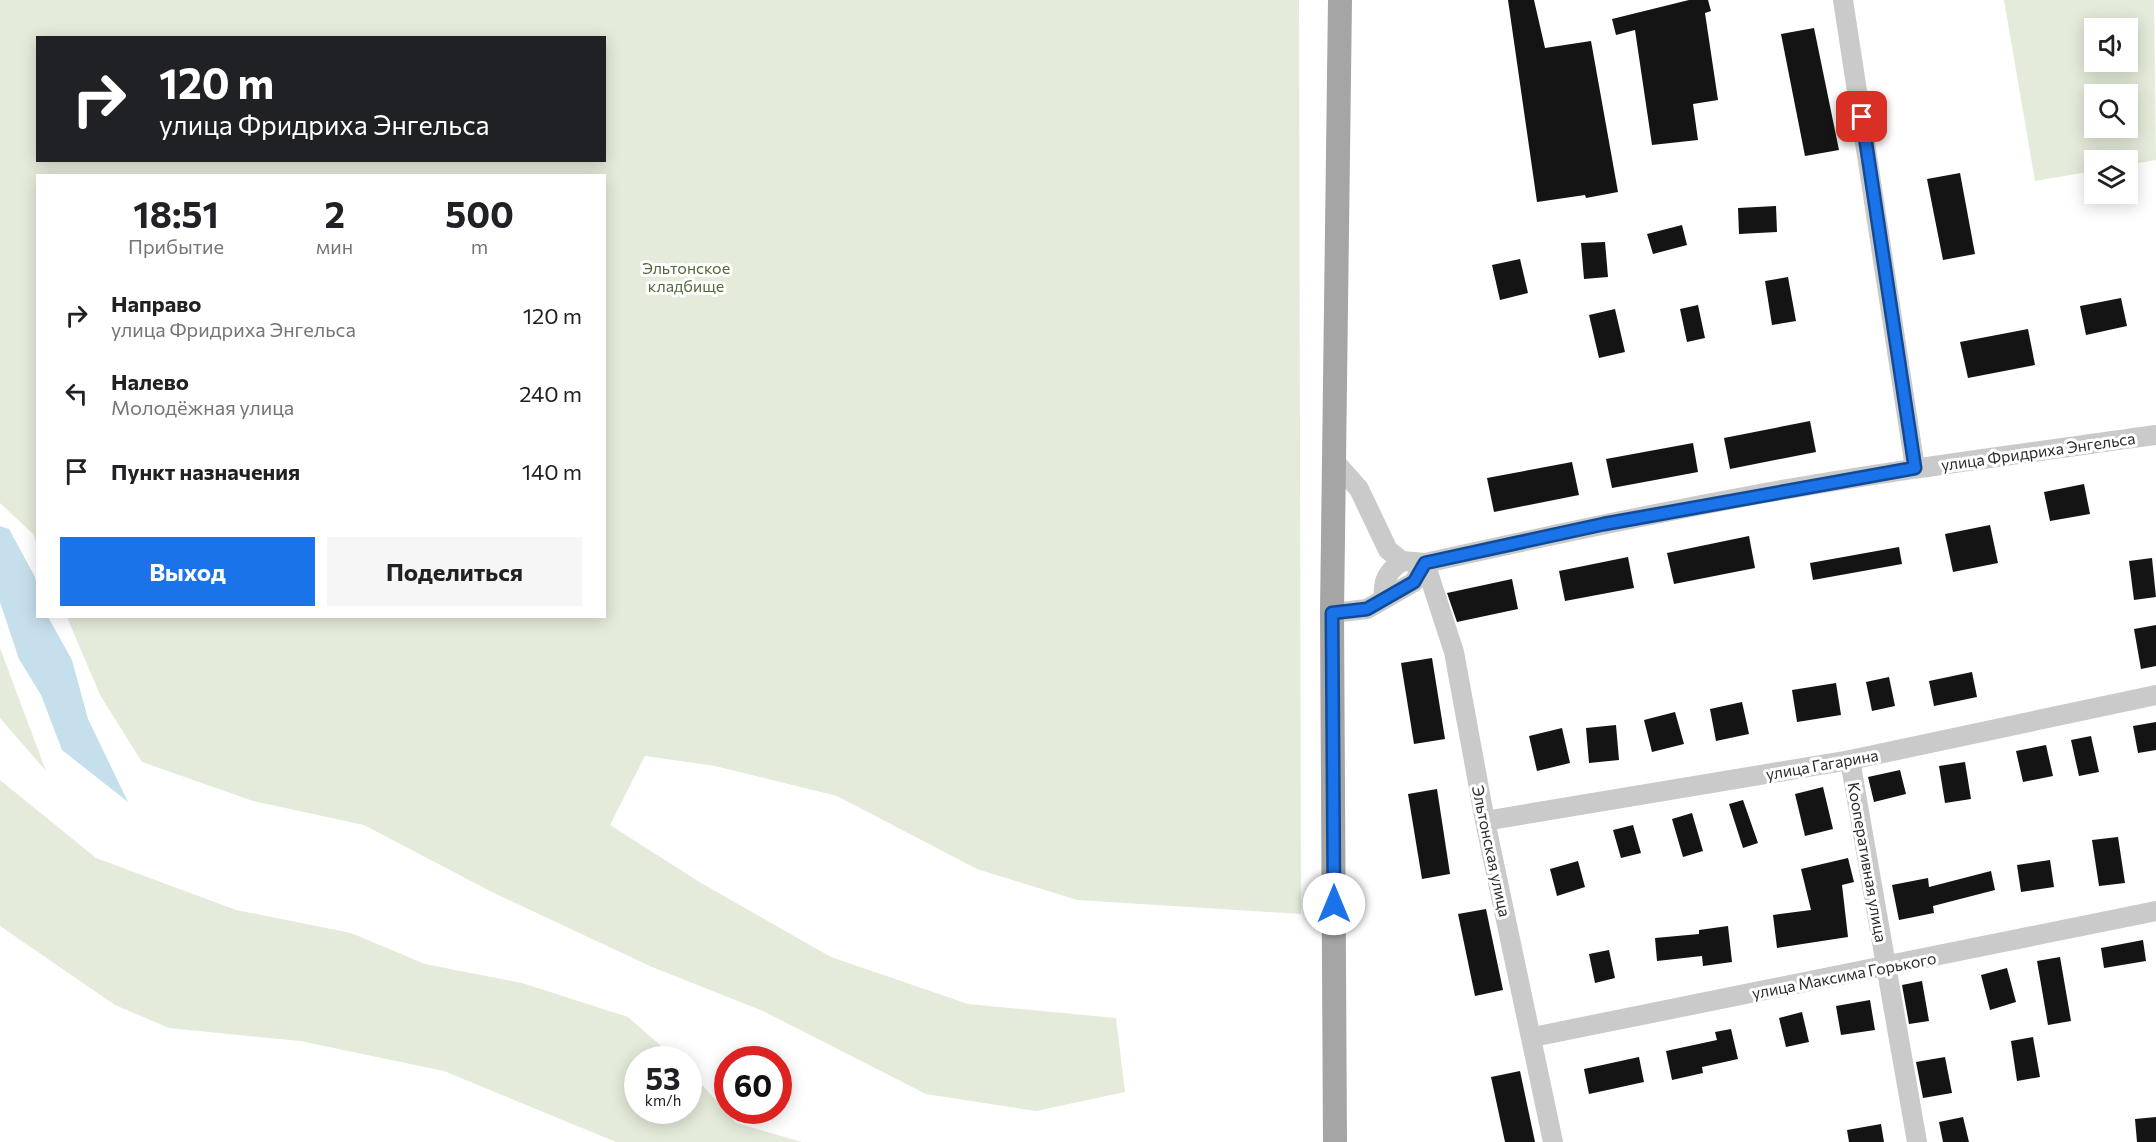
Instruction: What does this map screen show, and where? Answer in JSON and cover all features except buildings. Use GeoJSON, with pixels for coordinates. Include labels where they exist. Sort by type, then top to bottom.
{"type":"FeatureCollection","features":[{"type":"Feature","properties":{"kind":"main road"},"geometry":{"type":"LineString","coordinates":[[1335,1142],[1332,613],[1340,0]]}},
{"type":"Feature","properties":{"kind":"street"},"geometry":{"type":"LineString","coordinates":[[1843,0],[1915,468]]}},
{"type":"Feature","properties":{"kind":"street","name":"улица Фридриха Энгельса"},"geometry":{"type":"LineString","coordinates":[[1402,561],[1425,563],[1604,524],[1915,468],[2156,435]]}},
{"type":"Feature","properties":{"kind":"street"},"geometry":{"type":"LineString","coordinates":[[1335,462],[1359,489],[1388,550],[1402,561],[1391,569],[1385,579],[1384,599]]}},
{"type":"Feature","properties":{"kind":"street"},"geometry":{"type":"LineString","coordinates":[[1332,613],[1367,609],[1414,582],[1425,563]]}},
{"type":"Feature","properties":{"kind":"street","name":"Эльтонская улица"},"geometry":{"type":"LineString","coordinates":[[1425,563],[1454,652],[1485,821],[1533,1037],[1552,1142]]}},
{"type":"Feature","properties":{"kind":"street","name":"улица Гагарина"},"geometry":{"type":"LineString","coordinates":[[1485,821],[1850,760],[2156,695]]}},
{"type":"Feature","properties":{"kind":"street","name":"Кооперативная улица"},"geometry":{"type":"LineString","coordinates":[[1850,760],[1917,1142]]}},
{"type":"Feature","properties":{"kind":"street","name":"улица Максима Горького"},"geometry":{"type":"LineString","coordinates":[[1533,1037],[2156,911]]}},
{"type":"Feature","properties":{"kind":"green space","name":"Эльтонское кладбище"},"geometry":{"type":"Polygon","coordinates":[[[0,0],[1299,0],[1301,914],[1077,900],[977,869],[837,796],[715,766],[645,756],[610,825],[701,883],[831,957],[968,1004],[1116,1018],[1125,1092],[1036,1111],[926,1094],[763,1011],[652,967],[490,891],[364,825],[253,801],[142,762],[100,695],[67,618],[606,618],[606,174],[36,174],[36,542],[33,534],[0,503],[0,0]]]}},
{"type":"Feature","properties":{"kind":"green space"},"geometry":{"type":"Polygon","coordinates":[[[2004,0],[2154,0],[2156,160],[2138,163],[2138,150],[2084,150],[2084,173],[2035,181],[2004,0]]]}},
{"type":"Feature","properties":{"kind":"green space"},"geometry":{"type":"Polygon","coordinates":[[[0,648],[46,771],[0,718],[0,648]]]}},
{"type":"Feature","properties":{"kind":"green space"},"geometry":{"type":"Polygon","coordinates":[[[0,780],[96,858],[236,910],[351,933],[425,964],[522,983],[628,1017],[661,1046],[624,1046],[624,1124],[702,1124],[702,1085],[714,1098],[714,1124],[739,1124],[802,1142],[616,1142],[444,1071],[300,1041],[169,1028],[115,1005],[0,926],[0,780]]]}},
{"type":"Feature","properties":{"kind":"water"},"geometry":{"type":"Polygon","coordinates":[[[0,526],[9,529],[35,577],[36,618],[49,618],[72,660],[88,719],[128,802],[62,750],[41,695],[19,659],[0,602],[0,526]]]}},
{"type":"Feature","properties":{"kind":"route"},"geometry":{"type":"LineString","coordinates":[[1334,904],[1332,613],[1367,609],[1414,582],[1425,563],[1604,524],[1749,496],[1915,468],[1862,117]]}}]}
